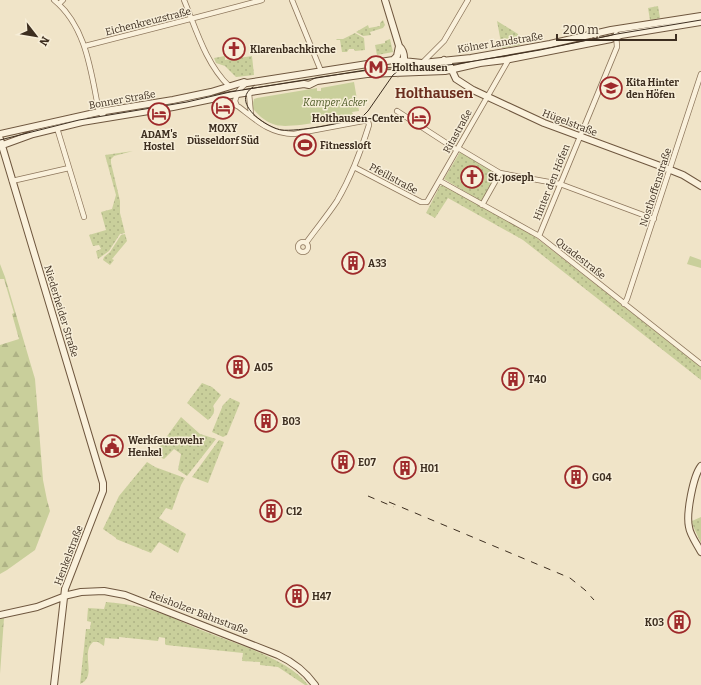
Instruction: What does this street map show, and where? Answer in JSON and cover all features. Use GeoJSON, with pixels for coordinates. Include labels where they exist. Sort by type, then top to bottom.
{"type":"FeatureCollection","features":[{"type":"Feature","properties":{"kind":"main road"},"geometry":{"type":"LineString","coordinates":[[385,0],[399,46],[402,49],[404,61],[402,70],[398,73]]}},
{"type":"Feature","properties":{"kind":"main road","name":"Kölner Landstraße"},"geometry":{"type":"LineString","coordinates":[[441,60],[471,58],[602,32],[701,16]]}},
{"type":"Feature","properties":{"kind":"main road","name":"Kölner Landstraße"},"geometry":{"type":"LineString","coordinates":[[452,70],[480,63],[509,59],[616,37],[701,22]]}},
{"type":"Feature","properties":{"kind":"main road"},"geometry":{"type":"LineString","coordinates":[[597,41],[604,38],[602,32]]}},
{"type":"Feature","properties":{"kind":"main road"},"geometry":{"type":"LineString","coordinates":[[393,60],[397,56],[399,46]]}},
{"type":"Feature","properties":{"kind":"main road"},"geometry":{"type":"LineString","coordinates":[[509,59],[510,54],[519,49]]}},
{"type":"Feature","properties":{"kind":"main road","name":"Bonner Straße"},"geometry":{"type":"LineString","coordinates":[[0,134],[99,112],[211,92],[244,82],[247,83],[393,60],[422,63],[441,60]]}},
{"type":"Feature","properties":{"kind":"main road","name":"Hügelstraße"},"geometry":{"type":"LineString","coordinates":[[441,60],[449,64],[458,81],[487,96],[544,123],[670,170],[701,186]]}},
{"type":"Feature","properties":{"kind":"main road","name":"Bonner Straße"},"geometry":{"type":"LineString","coordinates":[[0,143],[105,117],[173,107],[304,84],[308,85],[317,82],[367,74],[414,73],[452,70]]}},
{"type":"Feature","properties":{"kind":"main road"},"geometry":{"type":"LineString","coordinates":[[304,84],[310,79],[306,73]]}},
{"type":"Feature","properties":{"kind":"main road","name":"Niederheider Straße"},"geometry":{"type":"LineString","coordinates":[[0,143],[103,483]]}},
{"type":"Feature","properties":{"kind":"main road"},"geometry":{"type":"LineString","coordinates":[[701,466],[695,478],[688,520],[689,530],[701,552]]}},
{"type":"Feature","properties":{"kind":"main road","name":"Henkelstraße"},"geometry":{"type":"LineString","coordinates":[[54,685],[64,596],[103,491],[103,483]]}},
{"type":"Feature","properties":{"kind":"main road"},"geometry":{"type":"LineString","coordinates":[[70,577],[71,587],[81,592]]}},
{"type":"Feature","properties":{"kind":"main road","name":"Reisholzer Bahnstraße"},"geometry":{"type":"LineString","coordinates":[[0,615],[37,607],[64,596],[81,592],[104,591],[125,595],[264,649],[292,663],[304,672],[315,685]]}},
{"type":"Feature","properties":{"kind":"main road"},"geometry":{"type":"LineString","coordinates":[[48,602],[51,605],[55,604],[58,606],[62,612]]}},
{"type":"Feature","properties":{"kind":"street"},"geometry":{"type":"LineString","coordinates":[[54,0],[59,4],[75,25],[85,46],[99,112],[105,117]]}},
{"type":"Feature","properties":{"kind":"street"},"geometry":{"type":"LineString","coordinates":[[59,4],[63,0]]}},
{"type":"Feature","properties":{"kind":"street"},"geometry":{"type":"LineString","coordinates":[[184,0],[200,41],[221,79],[229,86]]}},
{"type":"Feature","properties":{"kind":"street","name":"Eichenkreuzstraße"},"geometry":{"type":"LineString","coordinates":[[85,46],[262,0]]}},
{"type":"Feature","properties":{"kind":"street"},"geometry":{"type":"LineString","coordinates":[[292,0],[321,71]]}},
{"type":"Feature","properties":{"kind":"street"},"geometry":{"type":"LineString","coordinates":[[422,63],[444,41],[468,0]]}},
{"type":"Feature","properties":{"kind":"street"},"geometry":{"type":"LineString","coordinates":[[616,37],[617,32],[625,28]]}},
{"type":"Feature","properties":{"kind":"street","name":"Hinter den Höfen"},"geometry":{"type":"LineString","coordinates":[[539,236],[617,47],[616,37]]}},
{"type":"Feature","properties":{"kind":"street"},"geometry":{"type":"LineString","coordinates":[[434,50],[434,57],[441,60]]}},
{"type":"Feature","properties":{"kind":"street","name":"Ritastraße"},"geometry":{"type":"LineString","coordinates":[[426,203],[509,59]]}},
{"type":"Feature","properties":{"kind":"street"},"geometry":{"type":"LineString","coordinates":[[498,61],[503,63],[504,68]]}},
{"type":"Feature","properties":{"kind":"street","name":"Nosthoffenstraße"},"geometry":{"type":"LineString","coordinates":[[624,304],[654,219],[701,74]]}},
{"type":"Feature","properties":{"kind":"street"},"geometry":{"type":"LineString","coordinates":[[237,106],[235,101],[237,95],[241,87],[247,83]]}},
{"type":"Feature","properties":{"kind":"street"},"geometry":{"type":"LineString","coordinates":[[249,93],[251,115]]}},
{"type":"Feature","properties":{"kind":"street"},"geometry":{"type":"LineString","coordinates":[[218,98],[237,106],[269,129],[279,133],[289,134],[317,131],[363,120],[369,122],[354,167],[336,201],[306,243]]}},
{"type":"Feature","properties":{"kind":"street"},"geometry":{"type":"LineString","coordinates":[[397,111],[457,149],[500,173],[560,184],[654,219]]}},
{"type":"Feature","properties":{"kind":"street"},"geometry":{"type":"LineString","coordinates":[[57,128],[84,217]]}},
{"type":"Feature","properties":{"kind":"street","name":"Pfeillstraße"},"geometry":{"type":"LineString","coordinates":[[354,167],[421,202],[426,203]]}},
{"type":"Feature","properties":{"kind":"street"},"geometry":{"type":"LineString","coordinates":[[12,181],[69,168]]}},
{"type":"Feature","properties":{"kind":"street"},"geometry":{"type":"LineString","coordinates":[[482,205],[500,173]]}},
{"type":"Feature","properties":{"kind":"street","name":"Quadestraße"},"geometry":{"type":"LineString","coordinates":[[440,180],[539,236],[701,364]]}},
{"type":"Feature","properties":{"kind":"green space"},"geometry":{"type":"Polygon","coordinates":[[[658,6],[660,18],[650,20],[648,8],[658,6]]]}},
{"type":"Feature","properties":{"kind":"green space"},"geometry":{"type":"Polygon","coordinates":[[[383,20],[385,25],[383,28],[370,32],[371,35],[363,36],[356,32],[368,25],[369,28],[380,26],[380,23],[383,20]]]}},
{"type":"Feature","properties":{"kind":"green space"},"geometry":{"type":"Polygon","coordinates":[[[497,21],[518,34],[520,45],[502,48],[497,21]]]}},
{"type":"Feature","properties":{"kind":"green space"},"geometry":{"type":"Polygon","coordinates":[[[355,33],[364,38],[365,50],[355,51],[354,49],[349,49],[347,52],[342,52],[340,40],[336,39],[343,39],[355,33]]]}},
{"type":"Feature","properties":{"kind":"green space"},"geometry":{"type":"Polygon","coordinates":[[[390,39],[393,52],[377,55],[375,45],[385,43],[385,41],[390,39]]]}},
{"type":"Feature","properties":{"kind":"green space"},"geometry":{"type":"Polygon","coordinates":[[[225,56],[225,60],[252,56],[254,75],[236,77],[225,66],[216,63],[214,58],[225,56]]]}},
{"type":"Feature","properties":{"kind":"green space","name":"Kamper Acker"},"geometry":{"type":"Polygon","coordinates":[[[354,82],[359,111],[337,118],[303,125],[283,126],[276,125],[262,118],[252,107],[254,99],[257,98],[317,88],[317,91],[321,91],[321,88],[354,82]]]}},
{"type":"Feature","properties":{"kind":"green space"},"geometry":{"type":"Polygon","coordinates":[[[133,151],[114,156],[111,159],[125,233],[120,234],[109,251],[98,259],[96,251],[101,249],[99,245],[93,246],[89,235],[106,230],[101,212],[112,209],[116,195],[105,155],[133,151]]]}},
{"type":"Feature","properties":{"kind":"green space"},"geometry":{"type":"Polygon","coordinates":[[[460,152],[499,175],[482,202],[444,179],[460,152]]]}},
{"type":"Feature","properties":{"kind":"green space"},"geometry":{"type":"Polygon","coordinates":[[[443,185],[534,236],[701,367],[701,380],[523,240],[448,198],[435,218],[426,213],[440,186],[443,185]]]}},
{"type":"Feature","properties":{"kind":"green space"},"geometry":{"type":"Polygon","coordinates":[[[125,234],[127,241],[112,259],[114,260],[110,265],[103,260],[104,257],[110,252],[121,235],[125,234]]]}},
{"type":"Feature","properties":{"kind":"green space"},"geometry":{"type":"Polygon","coordinates":[[[690,256],[701,260],[701,268],[687,264],[690,256]]]}},
{"type":"Feature","properties":{"kind":"green space"},"geometry":{"type":"Polygon","coordinates":[[[0,264],[35,379],[43,480],[50,511],[35,550],[0,574],[0,345],[19,339],[12,314],[14,313],[4,279],[0,279],[0,264]]]}},
{"type":"Feature","properties":{"kind":"green space"},"geometry":{"type":"Polygon","coordinates":[[[202,383],[212,387],[221,395],[213,406],[214,413],[208,420],[187,403],[202,383]]]}},
{"type":"Feature","properties":{"kind":"green space"},"geometry":{"type":"Polygon","coordinates":[[[230,398],[240,403],[227,435],[223,437],[212,432],[223,405],[230,398]]]}},
{"type":"Feature","properties":{"kind":"green space"},"geometry":{"type":"Polygon","coordinates":[[[181,417],[200,434],[216,439],[187,476],[178,470],[181,454],[174,449],[164,459],[154,454],[181,417]]]}},
{"type":"Feature","properties":{"kind":"green space"},"geometry":{"type":"Polygon","coordinates":[[[219,440],[224,442],[208,483],[192,477],[219,440]]]}},
{"type":"Feature","properties":{"kind":"green space"},"geometry":{"type":"Polygon","coordinates":[[[147,462],[155,467],[185,478],[172,510],[166,508],[159,518],[186,534],[178,553],[159,542],[151,553],[116,539],[103,529],[119,496],[147,462]]]}},
{"type":"Feature","properties":{"kind":"green space"},"geometry":{"type":"Polygon","coordinates":[[[701,517],[701,543],[692,521],[701,517]]]}},
{"type":"Feature","properties":{"kind":"green space"},"geometry":{"type":"Polygon","coordinates":[[[106,602],[153,610],[261,653],[288,667],[308,685],[305,685],[278,667],[260,665],[260,662],[242,661],[243,653],[166,645],[165,638],[159,637],[158,641],[119,637],[119,639],[105,638],[104,646],[98,642],[93,642],[89,647],[88,652],[88,676],[85,681],[80,684],[86,629],[90,629],[91,622],[87,621],[88,608],[104,609],[106,602]]]}},
{"type":"Feature","properties":{"kind":"green space"},"geometry":{"type":"Polygon","coordinates":[[[4,618],[0,674],[0,619],[4,618]]]}},
{"type":"Feature","properties":{"kind":"tram line"},"geometry":{"type":"LineString","coordinates":[[0,140],[79,120],[187,102],[230,92],[378,68],[429,67],[457,64],[701,20]]}},
{"type":"Feature","properties":{"kind":"tram line"},"geometry":{"type":"LineString","coordinates":[[253,87],[247,93],[245,100],[252,113],[259,119],[274,128],[281,130],[310,128],[334,124],[363,116],[393,75],[404,68]]}},
{"type":"Feature","properties":{"kind":"railway"},"geometry":{"type":"LineString","coordinates":[[368,496],[394,507]]}},
{"type":"Feature","properties":{"kind":"railway"},"geometry":{"type":"LineString","coordinates":[[389,502],[570,578],[585,590],[594,600]]}},
{"type":"Feature","properties":{"kind":"place","name":"Klarenbachkirche"},"geometry":{"type":"Point","coordinates":[234,49]}},
{"type":"Feature","properties":{"kind":"place","name":"Holthausen"},"geometry":{"type":"Point","coordinates":[376,67]}},
{"type":"Feature","properties":{"kind":"place","name":"Kita Hinter den Höfen"},"geometry":{"type":"Point","coordinates":[611,88]}},
{"type":"Feature","properties":{"kind":"place","name":"MOXY Düsseldorf Süd"},"geometry":{"type":"Point","coordinates":[223,108]}},
{"type":"Feature","properties":{"kind":"place","name":"ADAM's Hostel"},"geometry":{"type":"Point","coordinates":[159,114]}},
{"type":"Feature","properties":{"kind":"place","name":"Holthausen-Center"},"geometry":{"type":"Point","coordinates":[419,118]}},
{"type":"Feature","properties":{"kind":"place","name":"Fitnessloft"},"geometry":{"type":"Point","coordinates":[305,145]}},
{"type":"Feature","properties":{"kind":"place","name":"St. Joseph"},"geometry":{"type":"Point","coordinates":[472,177]}},
{"type":"Feature","properties":{"kind":"place","name":"A33"},"geometry":{"type":"Point","coordinates":[353,263]}},
{"type":"Feature","properties":{"kind":"place","name":"A05"},"geometry":{"type":"Point","coordinates":[238,367]}},
{"type":"Feature","properties":{"kind":"place","name":"T40"},"geometry":{"type":"Point","coordinates":[513,379]}},
{"type":"Feature","properties":{"kind":"place","name":"B03"},"geometry":{"type":"Point","coordinates":[266,421]}},
{"type":"Feature","properties":{"kind":"place","name":"Werkfeuerwehr Henkel"},"geometry":{"type":"Point","coordinates":[112,446]}},
{"type":"Feature","properties":{"kind":"place","name":"E07"},"geometry":{"type":"Point","coordinates":[343,462]}},
{"type":"Feature","properties":{"kind":"place","name":"H01"},"geometry":{"type":"Point","coordinates":[405,468]}},
{"type":"Feature","properties":{"kind":"place","name":"G04"},"geometry":{"type":"Point","coordinates":[576,477]}},
{"type":"Feature","properties":{"kind":"place","name":"C12"},"geometry":{"type":"Point","coordinates":[271,511]}},
{"type":"Feature","properties":{"kind":"place","name":"H47"},"geometry":{"type":"Point","coordinates":[297,596]}},
{"type":"Feature","properties":{"kind":"place","name":"K03"},"geometry":{"type":"Point","coordinates":[679,622]}},
{"type":"Feature","properties":{"kind":"district","name":"Holthausen"},"geometry":{"type":"Point","coordinates":[434,93]}}]}
